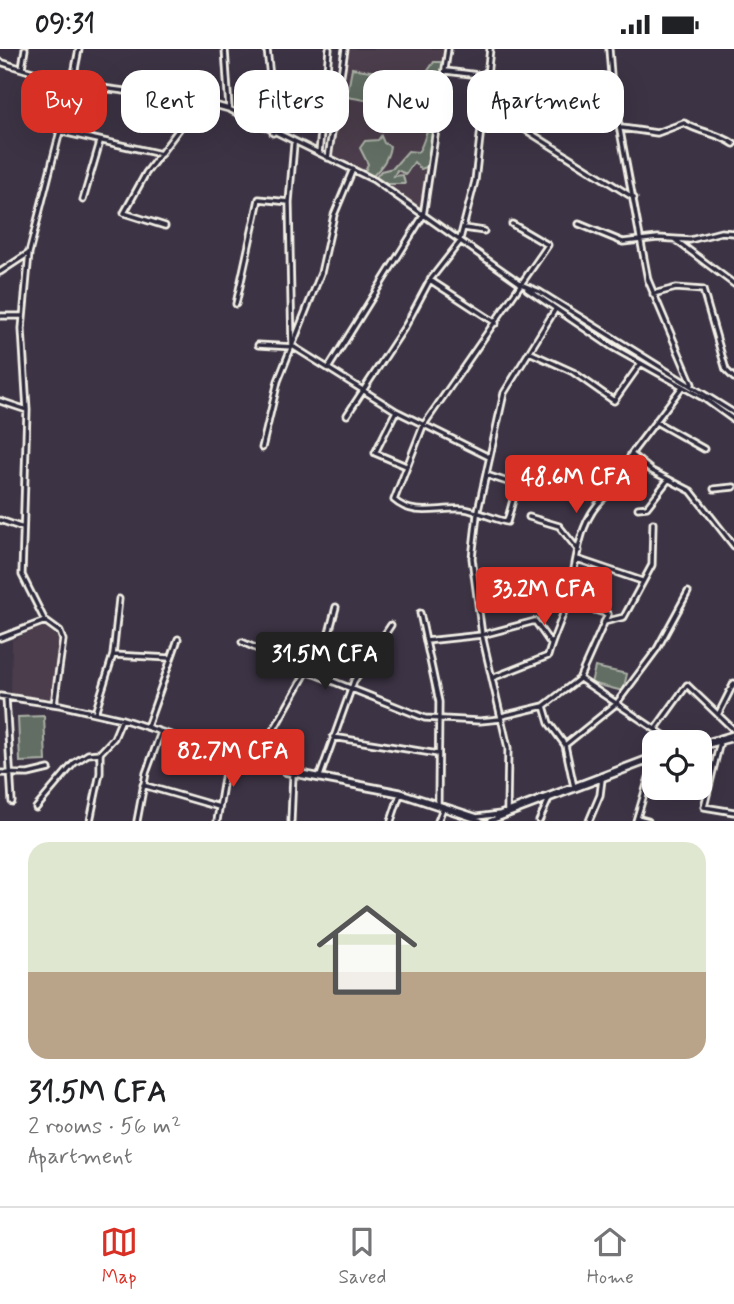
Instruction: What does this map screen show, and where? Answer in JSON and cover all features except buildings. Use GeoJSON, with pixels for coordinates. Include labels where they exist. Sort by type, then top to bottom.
{"type":"FeatureCollection","features":[{"type":"Feature","properties":{"kind":"street"},"geometry":{"type":"LineString","coordinates":[[22,68],[25,49]]}},
{"type":"Feature","properties":{"kind":"street"},"geometry":{"type":"LineString","coordinates":[[75,70],[79,49]]}},
{"type":"Feature","properties":{"kind":"street"},"geometry":{"type":"LineString","coordinates":[[225,49],[229,109]]}},
{"type":"Feature","properties":{"kind":"street"},"geometry":{"type":"LineString","coordinates":[[267,49],[269,70]]}},
{"type":"Feature","properties":{"kind":"street"},"geometry":{"type":"LineString","coordinates":[[319,153],[329,49]]}},
{"type":"Feature","properties":{"kind":"street"},"geometry":{"type":"LineString","coordinates":[[328,158],[345,49]]}},
{"type":"Feature","properties":{"kind":"street"},"geometry":{"type":"LineString","coordinates":[[446,70],[448,49]]}},
{"type":"Feature","properties":{"kind":"street"},"geometry":{"type":"LineString","coordinates":[[488,70],[491,49]]}},
{"type":"Feature","properties":{"kind":"street"},"geometry":{"type":"LineString","coordinates":[[609,49],[611,70]]}},
{"type":"Feature","properties":{"kind":"street"},"geometry":{"type":"LineString","coordinates":[[0,62],[28,70]]}},
{"type":"Feature","properties":{"kind":"street"},"geometry":{"type":"LineString","coordinates":[[220,107],[234,112]]}},
{"type":"Feature","properties":{"kind":"street"},"geometry":{"type":"LineString","coordinates":[[624,128],[657,133],[684,123],[699,132],[723,137],[734,143]]}},
{"type":"Feature","properties":{"kind":"street"},"geometry":{"type":"LineString","coordinates":[[54,704],[63,640],[60,632],[45,621],[22,575],[26,409],[22,316],[29,253],[58,133]]}},
{"type":"Feature","properties":{"kind":"street"},"geometry":{"type":"LineString","coordinates":[[66,133],[161,154]]}},
{"type":"Feature","properties":{"kind":"street"},"geometry":{"type":"LineString","coordinates":[[165,226],[124,213],[146,173],[176,133]]}},
{"type":"Feature","properties":{"kind":"street"},"geometry":{"type":"LineString","coordinates":[[274,133],[374,180],[555,310],[705,399],[734,421]]}},
{"type":"Feature","properties":{"kind":"street"},"geometry":{"type":"LineString","coordinates":[[329,367],[423,216],[436,133]]}},
{"type":"Feature","properties":{"kind":"street"},"geometry":{"type":"LineString","coordinates":[[347,415],[406,325],[430,280],[459,243],[481,133]]}},
{"type":"Feature","properties":{"kind":"street"},"geometry":{"type":"LineString","coordinates":[[530,133],[635,199]]}},
{"type":"Feature","properties":{"kind":"street"},"geometry":{"type":"LineString","coordinates":[[623,133],[653,294],[692,385]]}},
{"type":"Feature","properties":{"kind":"street"},"geometry":{"type":"LineString","coordinates":[[83,200],[100,142]]}},
{"type":"Feature","properties":{"kind":"street"},"geometry":{"type":"LineString","coordinates":[[293,347],[289,202],[294,144]]}},
{"type":"Feature","properties":{"kind":"street"},"geometry":{"type":"LineString","coordinates":[[262,448],[278,381],[321,273],[334,215],[353,169]]}},
{"type":"Feature","properties":{"kind":"street"},"geometry":{"type":"LineString","coordinates":[[236,304],[259,199],[289,202]]}},
{"type":"Feature","properties":{"kind":"street"},"geometry":{"type":"LineString","coordinates":[[486,475],[517,485],[507,522],[477,515],[467,509],[417,511],[402,507],[394,500],[423,426],[523,285],[548,245],[512,224]]}},
{"type":"Feature","properties":{"kind":"street"},"geometry":{"type":"LineString","coordinates":[[579,224],[623,242],[690,240],[721,232],[734,233]]}},
{"type":"Feature","properties":{"kind":"street"},"geometry":{"type":"LineString","coordinates":[[464,228],[484,231]]}},
{"type":"Feature","properties":{"kind":"street"},"geometry":{"type":"LineString","coordinates":[[673,239],[734,285]]}},
{"type":"Feature","properties":{"kind":"street"},"geometry":{"type":"LineString","coordinates":[[0,272],[29,253]]}},
{"type":"Feature","properties":{"kind":"street"},"geometry":{"type":"LineString","coordinates":[[430,280],[496,323]]}},
{"type":"Feature","properties":{"kind":"street"},"geometry":{"type":"LineString","coordinates":[[523,285],[540,292],[734,413]]}},
{"type":"Feature","properties":{"kind":"street"},"geometry":{"type":"LineString","coordinates":[[653,294],[676,288],[703,290],[726,370],[734,378]]}},
{"type":"Feature","properties":{"kind":"street"},"geometry":{"type":"LineString","coordinates":[[507,811],[508,748],[482,635],[472,558],[477,515],[504,393],[555,310]]}},
{"type":"Feature","properties":{"kind":"street"},"geometry":{"type":"LineString","coordinates":[[0,316],[22,316]]}},
{"type":"Feature","properties":{"kind":"street"},"geometry":{"type":"LineString","coordinates":[[257,345],[293,347],[396,411],[489,457]]}},
{"type":"Feature","properties":{"kind":"street"},"geometry":{"type":"LineString","coordinates":[[529,352],[573,372],[614,401],[641,363]]}},
{"type":"Feature","properties":{"kind":"street"},"geometry":{"type":"LineString","coordinates":[[625,467],[631,454],[682,387]]}},
{"type":"Feature","properties":{"kind":"street"},"geometry":{"type":"LineString","coordinates":[[0,401],[26,409]]}},
{"type":"Feature","properties":{"kind":"street"},"geometry":{"type":"LineString","coordinates":[[396,411],[375,453],[406,466]]}},
{"type":"Feature","properties":{"kind":"street"},"geometry":{"type":"LineString","coordinates":[[656,422],[704,449]]}},
{"type":"Feature","properties":{"kind":"street"},"geometry":{"type":"LineString","coordinates":[[631,454],[668,480],[691,491],[734,546]]}},
{"type":"Feature","properties":{"kind":"street"},"geometry":{"type":"LineString","coordinates":[[638,508],[647,507],[668,480]]}},
{"type":"Feature","properties":{"kind":"street"},"geometry":{"type":"LineString","coordinates":[[714,489],[734,487]]}},
{"type":"Feature","properties":{"kind":"street"},"geometry":{"type":"LineString","coordinates":[[492,678],[548,656],[568,602],[579,551],[592,510],[609,494]]}},
{"type":"Feature","properties":{"kind":"street"},"geometry":{"type":"LineString","coordinates":[[529,517],[559,526],[579,551]]}},
{"type":"Feature","properties":{"kind":"street"},"geometry":{"type":"LineString","coordinates":[[0,520],[23,528]]}},
{"type":"Feature","properties":{"kind":"street"},"geometry":{"type":"LineString","coordinates":[[604,622],[624,617],[654,558],[653,523]]}},
{"type":"Feature","properties":{"kind":"street"},"geometry":{"type":"LineString","coordinates":[[577,559],[642,581]]}},
{"type":"Feature","properties":{"kind":"street"},"geometry":{"type":"LineString","coordinates":[[565,745],[616,704],[657,649],[688,592]]}},
{"type":"Feature","properties":{"kind":"street"},"geometry":{"type":"LineString","coordinates":[[95,713],[113,655],[119,599]]}},
{"type":"Feature","properties":{"kind":"street"},"geometry":{"type":"LineString","coordinates":[[242,642],[425,718],[501,718],[544,706],[579,679],[608,614],[568,602]]}},
{"type":"Feature","properties":{"kind":"street"},"geometry":{"type":"LineString","coordinates":[[255,762],[328,633],[336,607]]}},
{"type":"Feature","properties":{"kind":"street"},"geometry":{"type":"LineString","coordinates":[[420,613],[439,720],[438,803]]}},
{"type":"Feature","properties":{"kind":"street"},"geometry":{"type":"LineString","coordinates":[[0,638],[45,621]]}},
{"type":"Feature","properties":{"kind":"street"},"geometry":{"type":"LineString","coordinates":[[426,641],[482,635],[535,621],[551,644]]}},
{"type":"Feature","properties":{"kind":"street"},"geometry":{"type":"LineString","coordinates":[[320,776],[351,689],[391,625]]}},
{"type":"Feature","properties":{"kind":"street"},"geometry":{"type":"LineString","coordinates":[[147,727],[178,639]]}},
{"type":"Feature","properties":{"kind":"street"},"geometry":{"type":"LineString","coordinates":[[113,655],[170,658]]}},
{"type":"Feature","properties":{"kind":"street"},"geometry":{"type":"LineString","coordinates":[[579,679],[659,730]]}},
{"type":"Feature","properties":{"kind":"street"},"geometry":{"type":"LineString","coordinates":[[718,715],[734,683]]}},
{"type":"Feature","properties":{"kind":"street"},"geometry":{"type":"LineString","coordinates":[[656,728],[687,685],[734,734]]}},
{"type":"Feature","properties":{"kind":"street"},"geometry":{"type":"LineString","coordinates":[[0,696],[54,704],[122,719],[293,774],[400,794],[481,821]]}},
{"type":"Feature","properties":{"kind":"street"},"geometry":{"type":"LineString","coordinates":[[6,697],[12,802]]}},
{"type":"Feature","properties":{"kind":"street"},"geometry":{"type":"LineString","coordinates":[[544,706],[549,723],[565,745],[574,786]]}},
{"type":"Feature","properties":{"kind":"street"},"geometry":{"type":"LineString","coordinates":[[36,808],[74,763],[88,754],[100,753],[114,738],[122,719]]}},
{"type":"Feature","properties":{"kind":"street"},"geometry":{"type":"LineString","coordinates":[[137,821],[143,785],[161,731]]}},
{"type":"Feature","properties":{"kind":"street"},"geometry":{"type":"LineString","coordinates":[[712,743],[734,734]]}},
{"type":"Feature","properties":{"kind":"street"},"geometry":{"type":"LineString","coordinates":[[712,741],[734,734]]}},
{"type":"Feature","properties":{"kind":"street"},"geometry":{"type":"LineString","coordinates":[[333,737],[439,754]]}},
{"type":"Feature","properties":{"kind":"street"},"geometry":{"type":"LineString","coordinates":[[712,770],[720,742]]}},
{"type":"Feature","properties":{"kind":"street"},"geometry":{"type":"LineString","coordinates":[[89,821],[100,773],[100,753]]}},
{"type":"Feature","properties":{"kind":"street"},"geometry":{"type":"LineString","coordinates":[[217,821],[228,754]]}},
{"type":"Feature","properties":{"kind":"street"},"geometry":{"type":"LineString","coordinates":[[269,767],[400,792],[477,817],[500,818],[507,811],[642,763]]}},
{"type":"Feature","properties":{"kind":"street"},"geometry":{"type":"LineString","coordinates":[[490,821],[642,764]]}},
{"type":"Feature","properties":{"kind":"street"},"geometry":{"type":"LineString","coordinates":[[0,773],[49,769]]}},
{"type":"Feature","properties":{"kind":"street"},"geometry":{"type":"LineString","coordinates":[[291,821],[293,774]]}},
{"type":"Feature","properties":{"kind":"street"},"geometry":{"type":"LineString","coordinates":[[589,821],[600,795],[602,779]]}},
{"type":"Feature","properties":{"kind":"street"},"geometry":{"type":"LineString","coordinates":[[143,785],[219,807]]}},
{"type":"Feature","properties":{"kind":"street"},"geometry":{"type":"LineString","coordinates":[[391,821],[400,794]]}},
{"type":"Feature","properties":{"kind":"street"},"geometry":{"type":"LineString","coordinates":[[539,821],[549,799]]}},
{"type":"Feature","properties":{"kind":"street"},"geometry":{"type":"LineString","coordinates":[[642,800],[637,819],[648,821]]}},
{"type":"Feature","properties":{"kind":"street"},"geometry":{"type":"LineString","coordinates":[[705,800],[704,807],[734,812]]}},
{"type":"Feature","properties":{"kind":"street"},"geometry":{"type":"LineString","coordinates":[[438,821],[443,809]]}},
{"type":"Feature","properties":{"kind":"shaded area"},"geometry":{"type":"Polygon","coordinates":[[[348,49],[445,49],[442,70],[363,70],[363,133],[432,133],[420,211],[387,184],[333,157],[336,133],[349,133],[349,70],[345,70],[348,49]]]}},
{"type":"Feature","properties":{"kind":"shaded area"},"geometry":{"type":"Polygon","coordinates":[[[44,625],[60,641],[53,699],[11,694],[12,640],[44,625]]]}},
{"type":"Feature","properties":{"kind":"green space"},"geometry":{"type":"Polygon","coordinates":[[[434,62],[444,62],[443,70],[428,70],[434,62]]]}},
{"type":"Feature","properties":{"kind":"green space"},"geometry":{"type":"Polygon","coordinates":[[[352,68],[364,70],[363,100],[349,97],[352,68]]]}},
{"type":"Feature","properties":{"kind":"green space"},"geometry":{"type":"Polygon","coordinates":[[[426,133],[434,133],[429,166],[421,169],[414,162],[406,174],[397,170],[394,176],[403,175],[405,184],[387,184],[376,177],[381,171],[393,168],[408,151],[418,152],[426,133]]]}},
{"type":"Feature","properties":{"kind":"green space"},"geometry":{"type":"Polygon","coordinates":[[[381,136],[384,143],[390,146],[389,151],[384,163],[373,176],[365,171],[368,164],[360,148],[365,141],[378,140],[381,136]]]}},
{"type":"Feature","properties":{"kind":"green space"},"geometry":{"type":"Polygon","coordinates":[[[595,667],[627,674],[623,691],[591,683],[595,667]]]}},
{"type":"Feature","properties":{"kind":"green space"},"geometry":{"type":"Polygon","coordinates":[[[44,716],[46,761],[20,762],[18,717],[44,716]]]}}]}
